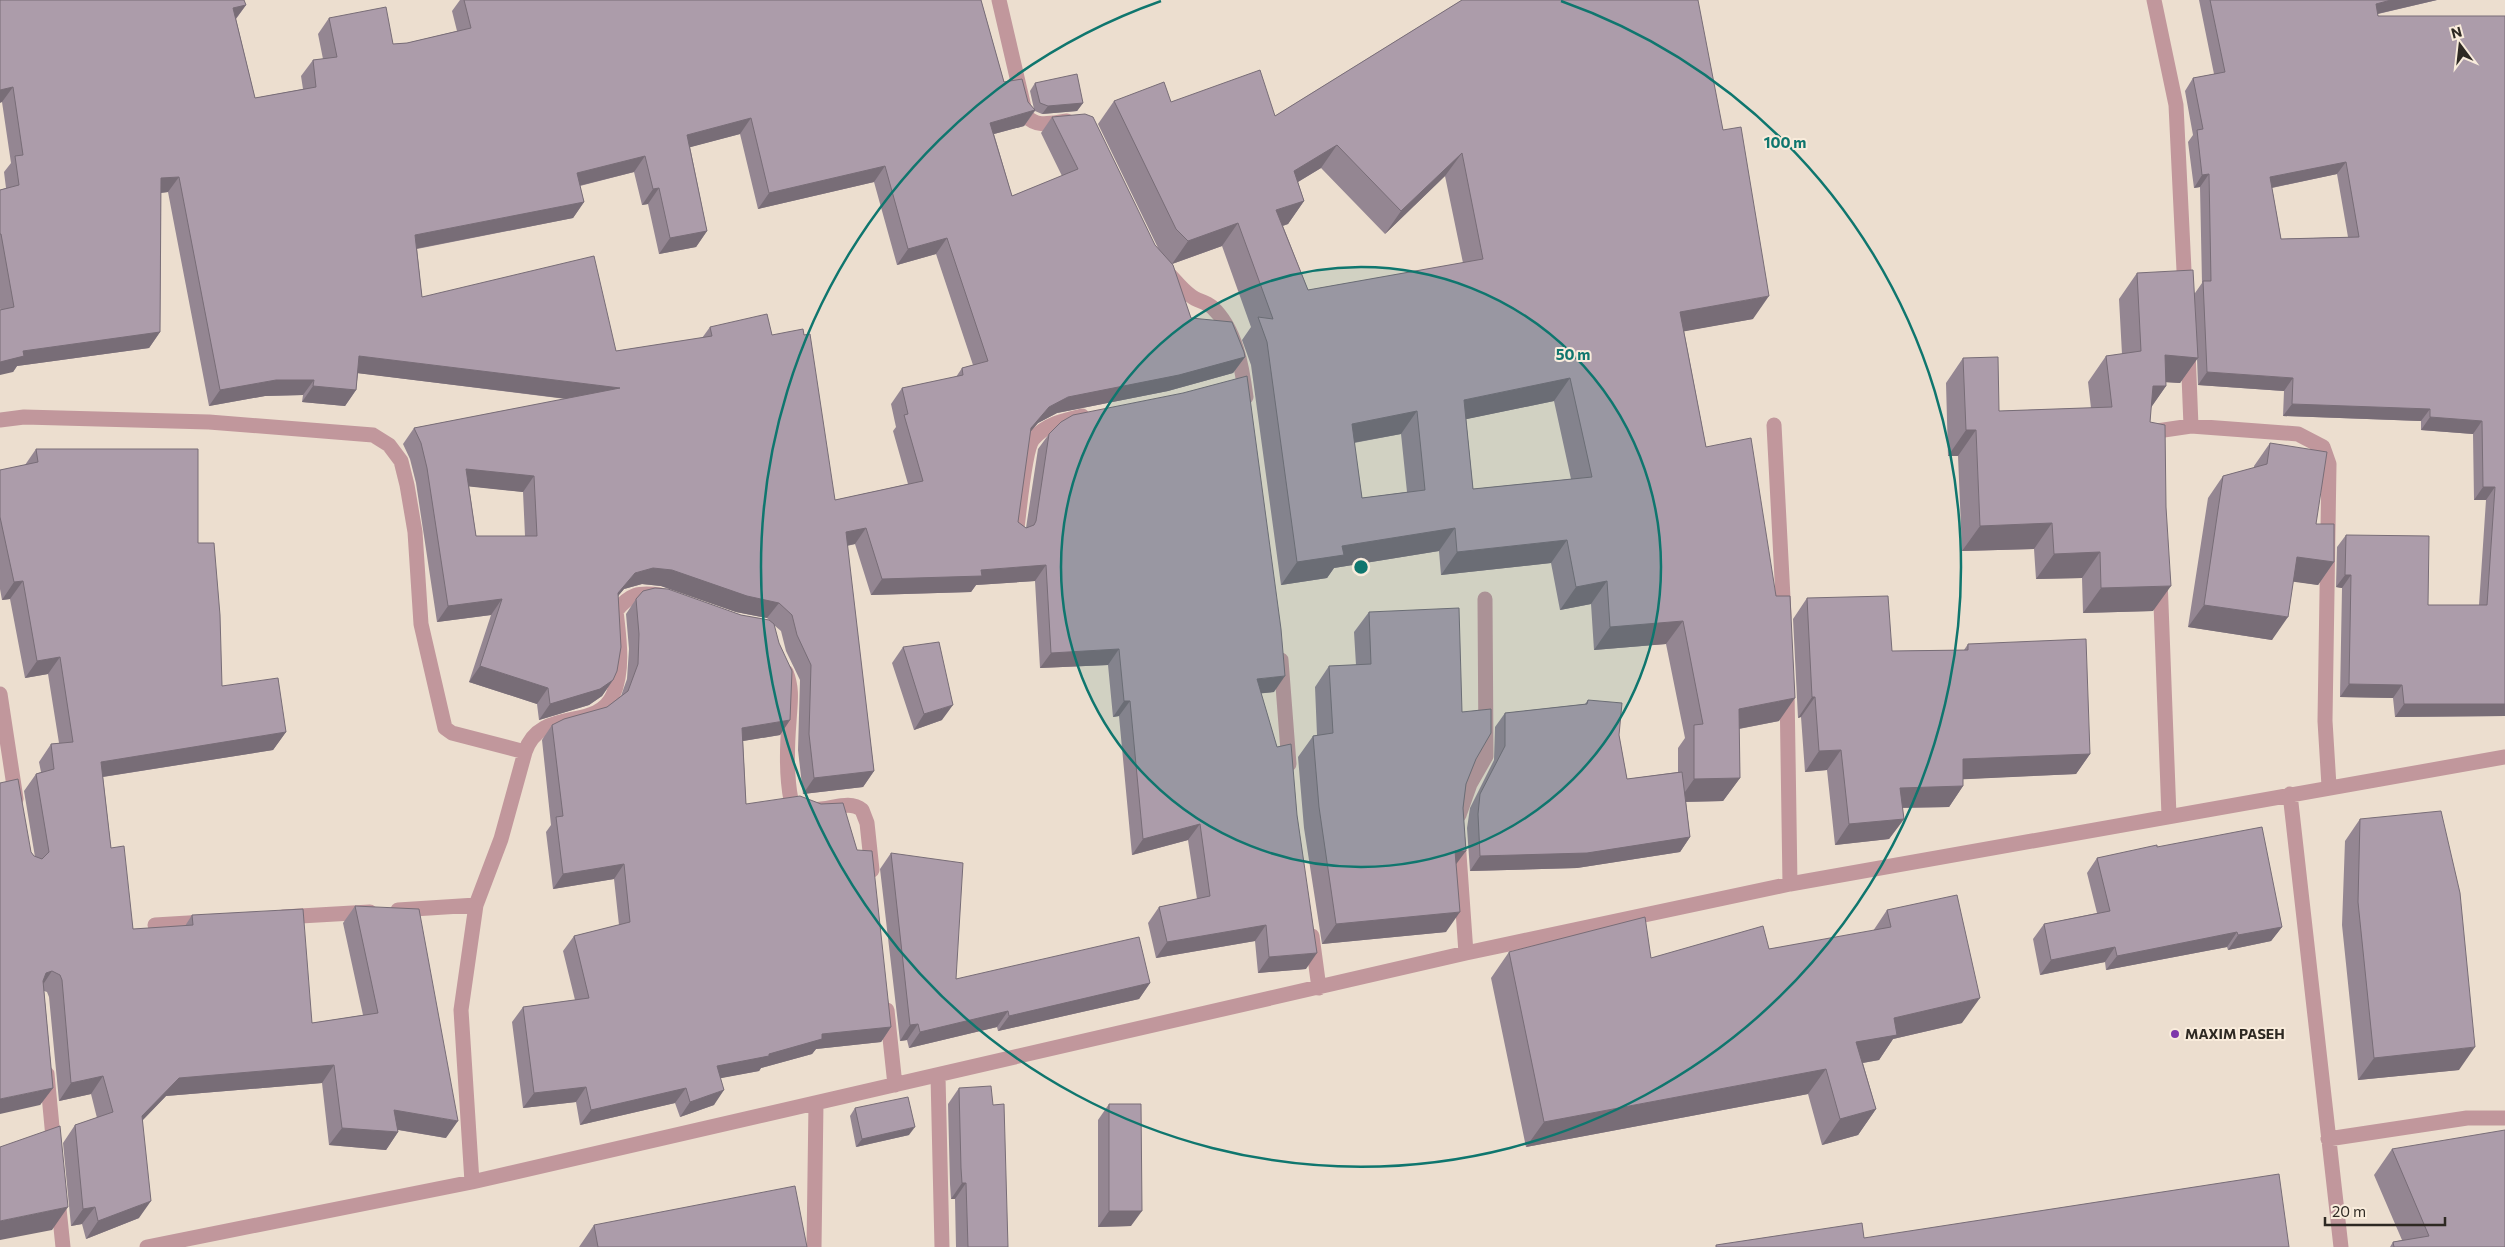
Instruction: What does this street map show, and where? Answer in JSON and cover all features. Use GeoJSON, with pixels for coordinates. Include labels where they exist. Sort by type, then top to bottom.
{"type":"FeatureCollection","features":[{"type":"Feature","properties":{"kind":"street"},"geometry":{"type":"LineString","coordinates":[[999,0],[1026,116],[1031,122],[1042,125],[1083,120]]}},
{"type":"Feature","properties":{"kind":"street"},"geometry":{"type":"LineString","coordinates":[[2154,0],[2176,104],[2186,307]]}},
{"type":"Feature","properties":{"kind":"street"},"geometry":{"type":"LineString","coordinates":[[1152,257],[1192,298],[1205,302],[1214,309],[1230,335],[1242,366],[1248,410]]}},
{"type":"Feature","properties":{"kind":"street"},"geometry":{"type":"LineString","coordinates":[[2187,337],[2191,426]]}},
{"type":"Feature","properties":{"kind":"street"},"geometry":{"type":"LineString","coordinates":[[1225,385],[1244,380]]}},
{"type":"Feature","properties":{"kind":"street"},"geometry":{"type":"LineString","coordinates":[[1016,535],[1029,445],[1044,430],[1059,422],[1099,413]]}},
{"type":"Feature","properties":{"kind":"street"},"geometry":{"type":"LineString","coordinates":[[0,420],[24,417],[209,422],[373,435],[389,445],[401,462],[407,485],[415,532],[421,624],[445,728],[452,734],[525,752]]}},
{"type":"Feature","properties":{"kind":"street"},"geometry":{"type":"LineString","coordinates":[[1774,425],[1784,634]]}},
{"type":"Feature","properties":{"kind":"street"},"geometry":{"type":"LineString","coordinates":[[2156,458],[2157,431],[2191,426],[2298,434],[2324,448],[2329,464],[2325,721],[2329,786]]}},
{"type":"Feature","properties":{"kind":"street"},"geometry":{"type":"LineString","coordinates":[[2159,562],[2163,611],[2169,816]]}},
{"type":"Feature","properties":{"kind":"street"},"geometry":{"type":"LineString","coordinates":[[472,1182],[461,1010],[476,905],[501,839],[529,740],[535,732],[549,725],[592,714],[601,709],[613,696],[617,683],[619,653],[616,611],[627,598],[644,593],[660,595],[677,602]]}},
{"type":"Feature","properties":{"kind":"street"},"geometry":{"type":"LineString","coordinates":[[1466,953],[1458,828],[1461,806],[1470,784],[1486,756],[1485,598]]}},
{"type":"Feature","properties":{"kind":"street"},"geometry":{"type":"LineString","coordinates":[[1280,644],[1291,781]]}},
{"type":"Feature","properties":{"kind":"street"},"geometry":{"type":"LineString","coordinates":[[781,661],[791,684],[788,763],[791,800],[802,809],[813,810],[854,806],[862,810],[867,823],[873,881]]}},
{"type":"Feature","properties":{"kind":"street"},"geometry":{"type":"LineString","coordinates":[[1786,674],[1789,734],[1790,884]]}},
{"type":"Feature","properties":{"kind":"street"},"geometry":{"type":"LineString","coordinates":[[0,694],[5,758],[18,814]]}},
{"type":"Feature","properties":{"kind":"street"},"geometry":{"type":"LineString","coordinates":[[147,1247],[472,1182],[1466,953],[1790,884],[2505,756]]}},
{"type":"Feature","properties":{"kind":"street"},"geometry":{"type":"LineString","coordinates":[[2290,794],[2341,1247]]}},
{"type":"Feature","properties":{"kind":"street"},"geometry":{"type":"LineString","coordinates":[[272,918],[476,905]]}},
{"type":"Feature","properties":{"kind":"street"},"geometry":{"type":"LineString","coordinates":[[155,925],[223,921]]}},
{"type":"Feature","properties":{"kind":"street"},"geometry":{"type":"LineString","coordinates":[[1310,922],[1319,988]]}},
{"type":"Feature","properties":{"kind":"street"},"geometry":{"type":"LineString","coordinates":[[886,997],[896,1085]]}},
{"type":"Feature","properties":{"kind":"street"},"geometry":{"type":"LineString","coordinates":[[45,1058],[55,1167]]}},
{"type":"Feature","properties":{"kind":"street"},"geometry":{"type":"LineString","coordinates":[[938,1076],[942,1247]]}},
{"type":"Feature","properties":{"kind":"street"},"geometry":{"type":"LineString","coordinates":[[814,1247],[816,1103]]}},
{"type":"Feature","properties":{"kind":"street"},"geometry":{"type":"LineString","coordinates":[[2328,1139],[2467,1118],[2505,1118]]}},
{"type":"Feature","properties":{"kind":"street"},"geometry":{"type":"LineString","coordinates":[[57,1187],[63,1247]]}},
{"type":"Feature","properties":{"kind":"building"},"geometry":{"type":"Polygon","coordinates":[[[0,0],[244,0],[246,5],[233,8],[255,98],[316,87],[313,60],[337,57],[329,18],[386,7],[393,44],[407,43],[471,28],[464,0],[981,0],[1004,82],[1022,79],[1028,102],[1035,110],[990,123],[1012,196],[1078,169],[1052,117],[1085,114],[1093,117],[1155,245],[1173,265],[1191,318],[1232,322],[1245,357],[1179,375],[1068,397],[1049,407],[1031,428],[1018,522],[1026,528],[1034,525],[1036,521],[1049,434],[1061,422],[1073,415],[1183,393],[1247,376],[1281,629],[1285,676],[1257,679],[1277,747],[1291,744],[1297,815],[1317,953],[1269,957],[1266,925],[1167,942],[1159,907],[1210,896],[1200,824],[1143,839],[1130,701],[1124,701],[1119,649],[1051,653],[1046,565],[981,570],[982,576],[882,579],[866,528],[846,532],[874,771],[814,778],[809,734],[811,665],[797,635],[792,615],[779,603],[747,596],[672,570],[653,568],[635,573],[618,593],[621,647],[617,671],[613,680],[600,689],[550,704],[548,688],[480,666],[502,599],[448,606],[427,468],[421,443],[414,428],[620,388],[359,356],[356,390],[313,386],[314,380],[276,380],[220,390],[179,177],[161,178],[160,332],[23,351],[24,356],[0,362],[0,310],[14,307],[0,234],[0,190],[19,185],[15,156],[23,155],[13,87],[0,90],[0,0]],[[751,118],[687,135],[707,231],[670,238],[659,188],[653,189],[645,156],[577,173],[584,202],[415,235],[422,297],[594,256],[616,351],[712,336],[710,327],[767,314],[772,335],[803,329],[804,335],[810,334],[835,500],[923,481],[904,415],[908,414],[902,388],[963,375],[962,368],[988,361],[947,238],[908,249],[885,166],[769,193],[751,118]],[[466,469],[476,536],[537,536],[534,476],[466,469]]]}},
{"type":"Feature","properties":{"kind":"building"},"geometry":{"type":"Polygon","coordinates":[[[1462,0],[1698,0],[1723,130],[1741,127],[1769,296],[1680,312],[1706,447],[1751,438],[1776,596],[1790,596],[1795,698],[1739,709],[1740,778],[1694,779],[1694,725],[1703,724],[1683,621],[1610,627],[1607,581],[1576,587],[1567,540],[1457,552],[1455,528],[1342,546],[1344,555],[1297,562],[1267,342],[1258,317],[1273,319],[1238,223],[1188,241],[1176,229],[1114,101],[1164,82],[1171,102],[1260,70],[1275,116],[1462,0]],[[1337,145],[1294,171],[1304,201],[1276,210],[1308,290],[1483,259],[1462,153],[1401,211],[1337,145]],[[1570,378],[1464,400],[1473,489],[1592,477],[1570,378]],[[1417,411],[1352,424],[1362,498],[1425,490],[1417,411]]]}},
{"type":"Feature","properties":{"kind":"building"},"geometry":{"type":"Polygon","coordinates":[[[2210,0],[2391,0],[2376,4],[2378,16],[2505,16],[2505,704],[2404,704],[2402,685],[2349,684],[2351,575],[2345,575],[2346,535],[2429,536],[2428,605],[2487,605],[2495,487],[2483,487],[2482,421],[2430,417],[2430,409],[2292,404],[2293,378],[2207,372],[2203,281],[2211,281],[2209,174],[2202,175],[2197,130],[2203,129],[2193,78],[2225,72],[2210,0]],[[2346,162],[2270,177],[2281,239],[2359,237],[2346,162]]]}},
{"type":"Feature","properties":{"kind":"building"},"geometry":{"type":"Polygon","coordinates":[[[1077,74],[1083,103],[1048,106],[1040,103],[1035,83],[1077,74]]]}},
{"type":"Feature","properties":{"kind":"building"},"geometry":{"type":"Polygon","coordinates":[[[2193,270],[2198,358],[2165,355],[2166,386],[2153,386],[2150,422],[2165,425],[2166,507],[2171,586],[2101,588],[2100,552],[2054,554],[2052,523],[1980,526],[1976,430],[1966,430],[1963,358],[1998,357],[1999,411],[2112,407],[2106,356],[2141,351],[2137,273],[2193,270]]]}},
{"type":"Feature","properties":{"kind":"building"},"geometry":{"type":"Polygon","coordinates":[[[2270,443],[2327,452],[2316,524],[2334,524],[2334,562],[2297,557],[2288,617],[2204,605],[2223,476],[2267,464],[2270,443]]]}},
{"type":"Feature","properties":{"kind":"building"},"geometry":{"type":"Polygon","coordinates":[[[36,449],[198,449],[198,543],[214,543],[220,615],[222,686],[278,678],[286,732],[101,762],[111,848],[124,846],[133,929],[193,925],[192,915],[303,909],[312,1023],[378,1013],[355,906],[419,909],[458,1121],[394,1110],[398,1132],[342,1128],[334,1065],[179,1078],[142,1116],[151,1201],[98,1221],[95,1207],[83,1209],[75,1125],[113,1112],[103,1076],[71,1083],[62,980],[60,975],[52,971],[46,973],[43,981],[53,1088],[0,1099],[0,783],[18,779],[31,852],[34,856],[42,859],[49,852],[36,774],[54,769],[51,744],[73,742],[60,657],[37,661],[23,581],[14,582],[0,517],[0,470],[38,462],[36,449]]]}},
{"type":"Feature","properties":{"kind":"building"},"geometry":{"type":"Polygon","coordinates":[[[655,588],[668,589],[741,615],[769,620],[774,624],[779,643],[792,671],[790,720],[742,728],[746,804],[800,796],[821,804],[843,803],[857,850],[872,851],[891,1027],[822,1034],[822,1039],[769,1054],[769,1056],[717,1066],[724,1090],[690,1102],[686,1088],[591,1110],[586,1087],[534,1093],[523,1007],[589,998],[574,936],[630,922],[624,864],[563,874],[556,817],[563,816],[552,725],[564,719],[607,707],[628,691],[638,664],[639,634],[636,599],[643,591],[655,588]]]}},
{"type":"Feature","properties":{"kind":"building"},"geometry":{"type":"Polygon","coordinates":[[[1888,596],[1892,651],[1968,650],[1968,644],[2086,639],[2090,754],[1963,759],[1963,786],[1900,788],[1904,819],[1849,824],[1841,750],[1819,751],[1815,697],[1812,697],[1807,598],[1888,596]]]}},
{"type":"Feature","properties":{"kind":"building"},"geometry":{"type":"Polygon","coordinates":[[[1459,608],[1462,712],[1491,709],[1491,733],[1476,759],[1466,784],[1463,808],[1466,851],[1455,851],[1460,912],[1336,924],[1319,807],[1313,736],[1333,733],[1329,666],[1371,664],[1369,612],[1459,608]]]}},
{"type":"Feature","properties":{"kind":"building"},"geometry":{"type":"Polygon","coordinates":[[[939,642],[953,705],[924,714],[903,647],[939,642]]]}},
{"type":"Feature","properties":{"kind":"building"},"geometry":{"type":"Polygon","coordinates":[[[1588,700],[1622,703],[1619,735],[1627,779],[1682,772],[1690,837],[1587,853],[1480,856],[1478,814],[1480,794],[1505,746],[1505,713],[1587,704],[1588,700]]]}},
{"type":"Feature","properties":{"kind":"building"},"geometry":{"type":"Polygon","coordinates":[[[2441,811],[2460,893],[2475,1047],[2374,1058],[2358,902],[2360,819],[2441,811]]]}},
{"type":"Feature","properties":{"kind":"building"},"geometry":{"type":"Polygon","coordinates":[[[2262,827],[2282,927],[2238,935],[2237,932],[2117,956],[2115,947],[2051,960],[2044,924],[2110,911],[2097,858],[2157,845],[2157,847],[2262,827]]]}},
{"type":"Feature","properties":{"kind":"building"},"geometry":{"type":"Polygon","coordinates":[[[891,853],[963,863],[956,979],[1139,937],[1150,983],[1009,1016],[1008,1011],[920,1032],[918,1024],[910,1025],[891,853]]]}},
{"type":"Feature","properties":{"kind":"building"},"geometry":{"type":"Polygon","coordinates":[[[1957,895],[1980,998],[1894,1018],[1897,1035],[1856,1042],[1876,1109],[1840,1119],[1826,1069],[1544,1122],[1509,952],[1645,917],[1651,958],[1763,926],[1769,949],[1891,927],[1887,910],[1957,895]]]}},
{"type":"Feature","properties":{"kind":"building"},"geometry":{"type":"Polygon","coordinates":[[[991,1086],[993,1105],[1004,1104],[1008,1247],[968,1247],[966,1183],[962,1183],[961,1168],[959,1088],[991,1086]]]}},
{"type":"Feature","properties":{"kind":"building"},"geometry":{"type":"Polygon","coordinates":[[[908,1097],[915,1127],[862,1139],[855,1108],[908,1097]]]}},
{"type":"Feature","properties":{"kind":"building"},"geometry":{"type":"Polygon","coordinates":[[[1109,1104],[1141,1104],[1142,1211],[1109,1211],[1109,1104]]]}},
{"type":"Feature","properties":{"kind":"building"},"geometry":{"type":"Polygon","coordinates":[[[60,1126],[68,1207],[0,1221],[0,1147],[60,1126]]]}},
{"type":"Feature","properties":{"kind":"building"},"geometry":{"type":"Polygon","coordinates":[[[2505,1130],[2505,1247],[2394,1247],[2393,1242],[2429,1236],[2392,1149],[2505,1130]]]}},
{"type":"Feature","properties":{"kind":"building"},"geometry":{"type":"Polygon","coordinates":[[[2279,1174],[2289,1247],[1716,1247],[1716,1245],[1862,1223],[1864,1238],[2279,1174]]]}},
{"type":"Feature","properties":{"kind":"building"},"geometry":{"type":"Polygon","coordinates":[[[795,1186],[807,1247],[598,1247],[594,1225],[795,1186]]]}},
{"type":"Feature","properties":{"kind":"place","name":"MAXIM PASEH"},"geometry":{"type":"Point","coordinates":[2175,1034]}}]}
